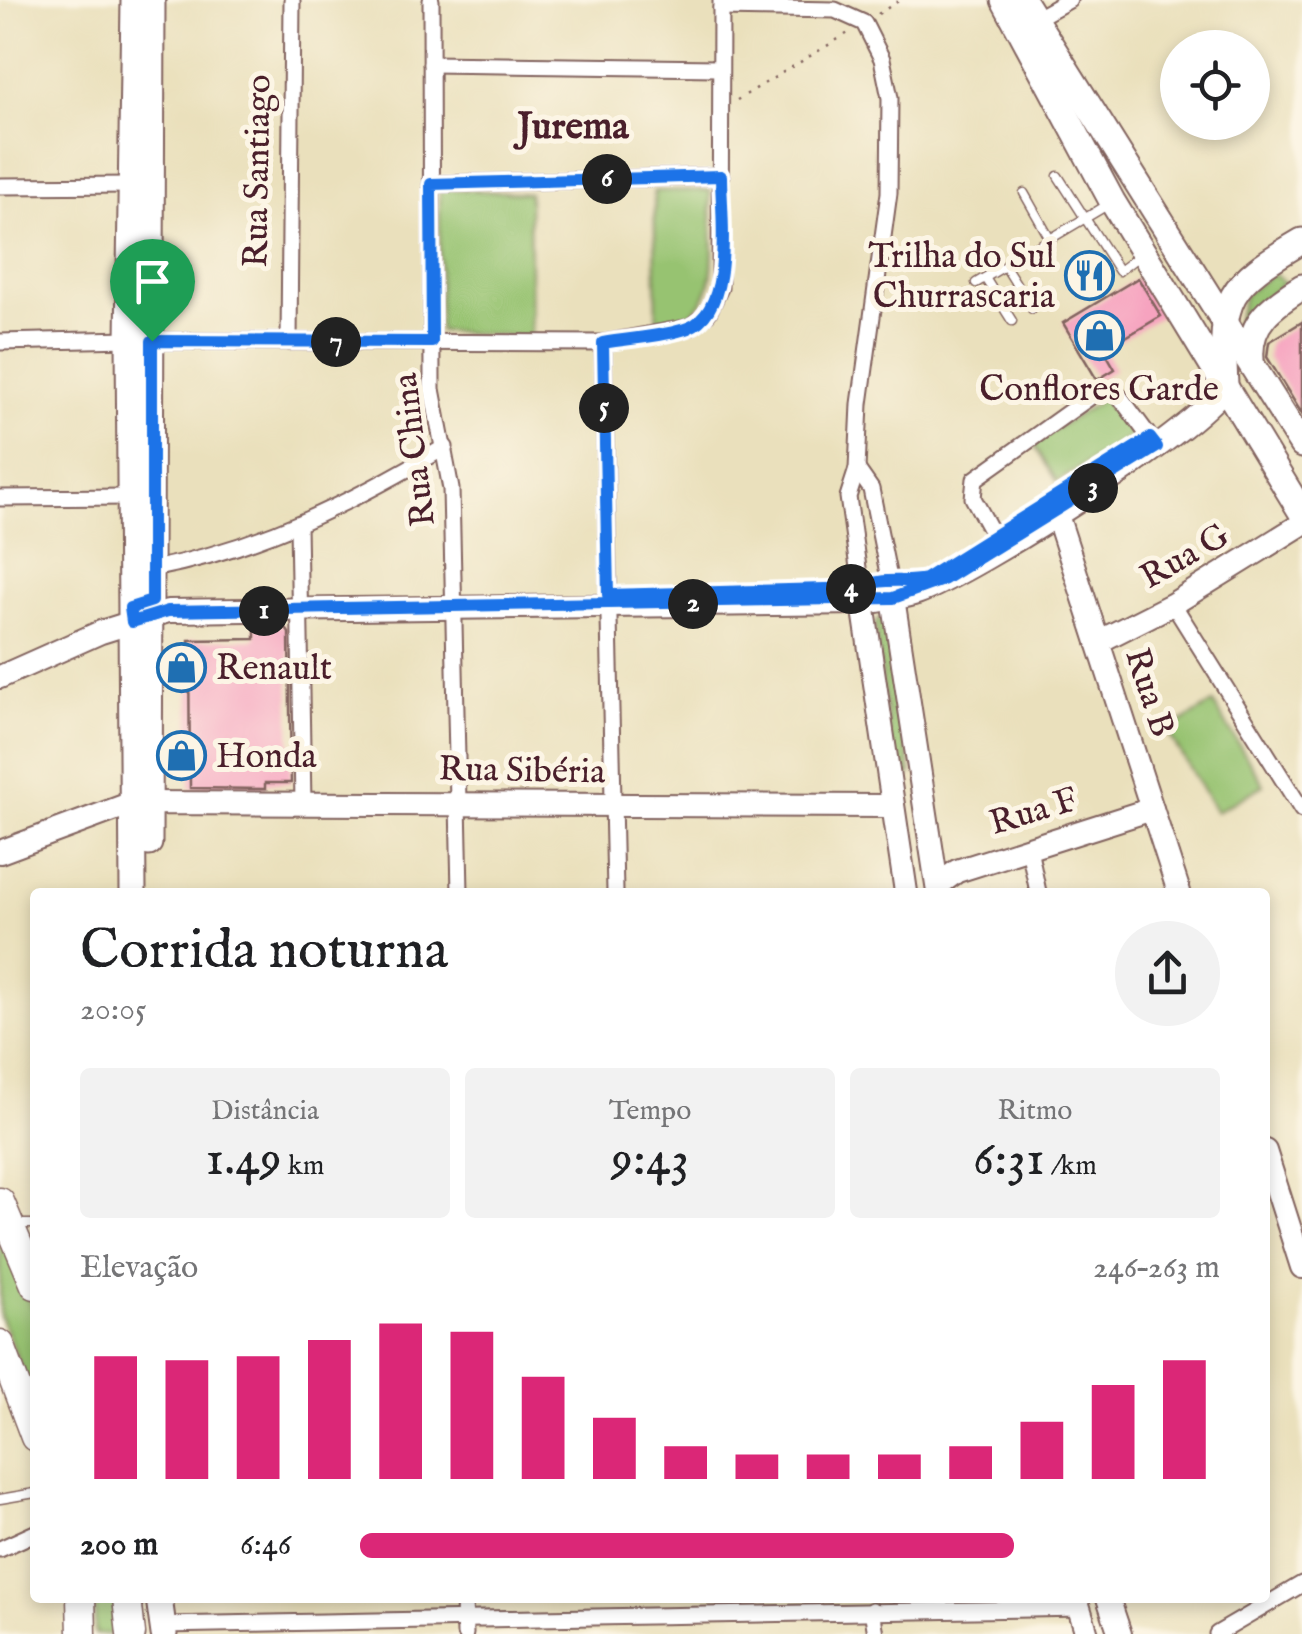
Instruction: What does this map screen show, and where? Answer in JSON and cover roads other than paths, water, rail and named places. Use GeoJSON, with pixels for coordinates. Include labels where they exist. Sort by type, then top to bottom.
{"type":"FeatureCollection","features":[{"type":"Feature","properties":{"kind":"highway"},"geometry":{"type":"LineString","coordinates":[[15,1217],[30,1268]]}},
{"type":"Feature","properties":{"kind":"highway"},"geometry":{"type":"LineString","coordinates":[[0,1344],[30,1424]]}},
{"type":"Feature","properties":{"kind":"highway"},"geometry":{"type":"LineString","coordinates":[[82,1603],[82,1634]]}},
{"type":"Feature","properties":{"kind":"highway"},"geometry":{"type":"LineString","coordinates":[[128,1603],[131,1634]]}},
{"type":"Feature","properties":{"kind":"main road"},"geometry":{"type":"LineString","coordinates":[[133,888],[142,803],[145,621],[152,569],[133,185],[134,0]]}},
{"type":"Feature","properties":{"kind":"main road"},"geometry":{"type":"LineString","coordinates":[[145,621],[130,595],[131,497],[141,340],[152,0]]}},
{"type":"Feature","properties":{"kind":"main road"},"geometry":{"type":"LineString","coordinates":[[1004,0],[1112,202],[1302,512]]}},
{"type":"Feature","properties":{"kind":"main road"},"geometry":{"type":"LineString","coordinates":[[1028,10],[1107,128],[1302,445]]}},
{"type":"Feature","properties":{"kind":"main road"},"geometry":{"type":"LineString","coordinates":[[1082,144],[1107,128]]}},
{"type":"Feature","properties":{"kind":"main road"},"geometry":{"type":"LineString","coordinates":[[0,677],[102,632],[168,611],[863,602],[927,589],[1056,512],[1204,412],[1225,387],[1224,318],[1238,284],[1292,246]]}},
{"type":"Feature","properties":{"kind":"main road"},"geometry":{"type":"LineString","coordinates":[[1251,359],[1250,340],[1261,318],[1302,285],[1284,268],[1292,246]]}},
{"type":"Feature","properties":{"kind":"main road"},"geometry":{"type":"LineString","coordinates":[[1196,271],[1220,277],[1249,274]]}},
{"type":"Feature","properties":{"kind":"main road","name":"Rua B"},"geometry":{"type":"LineString","coordinates":[[1056,512],[1179,888]]}},
{"type":"Feature","properties":{"kind":"main road","name":"Rua G"},"geometry":{"type":"LineString","coordinates":[[1098,642],[1173,604],[1302,524]]}},
{"type":"Feature","properties":{"kind":"main road"},"geometry":{"type":"LineString","coordinates":[[102,632],[130,595]]}},
{"type":"Feature","properties":{"kind":"main road"},"geometry":{"type":"LineString","coordinates":[[893,598],[938,888]]}},
{"type":"Feature","properties":{"kind":"main road"},"geometry":{"type":"LineString","coordinates":[[863,602],[905,888]]}},
{"type":"Feature","properties":{"kind":"main road"},"geometry":{"type":"LineString","coordinates":[[892,806],[918,774]]}},
{"type":"Feature","properties":{"kind":"main road"},"geometry":{"type":"LineString","coordinates":[[0,852],[142,803]]}},
{"type":"Feature","properties":{"kind":"main road"},"geometry":{"type":"LineString","coordinates":[[142,803],[149,888]]}},
{"type":"Feature","properties":{"kind":"main road","name":"Rua Sibéria"},"geometry":{"type":"LineString","coordinates":[[142,803],[892,806]]}},
{"type":"Feature","properties":{"kind":"main road"},"geometry":{"type":"LineString","coordinates":[[892,806],[905,826],[932,850],[997,857]]}},
{"type":"Feature","properties":{"kind":"main road","name":"Rua F"},"geometry":{"type":"LineString","coordinates":[[939,888],[957,871],[1152,809]]}},
{"type":"Feature","properties":{"kind":"main road"},"geometry":{"type":"LineString","coordinates":[[1270,1166],[1302,1268]]}},
{"type":"Feature","properties":{"kind":"main road"},"geometry":{"type":"LineString","coordinates":[[159,1603],[163,1629]]}},
{"type":"Feature","properties":{"kind":"main road"},"geometry":{"type":"LineString","coordinates":[[1078,1603],[1087,1634]]}},
{"type":"Feature","properties":{"kind":"main road"},"geometry":{"type":"LineString","coordinates":[[1110,1603],[1120,1634]]}},
{"type":"Feature","properties":{"kind":"street","name":"Rua Santiago"},"geometry":{"type":"LineString","coordinates":[[289,342],[292,0]]}},
{"type":"Feature","properties":{"kind":"street","name":"Rua China"},"geometry":{"type":"LineString","coordinates":[[431,0],[434,408],[451,489],[460,888]]}},
{"type":"Feature","properties":{"kind":"street"},"geometry":{"type":"LineString","coordinates":[[1028,10],[1068,0]]}},
{"type":"Feature","properties":{"kind":"street"},"geometry":{"type":"LineString","coordinates":[[0,342],[603,343],[690,327],[708,313],[720,288],[721,4],[836,10],[864,24],[882,59],[892,146],[857,469],[848,497],[863,602]]}},
{"type":"Feature","properties":{"kind":"street"},"geometry":{"type":"LineString","coordinates":[[431,64],[718,68]]}},
{"type":"Feature","properties":{"kind":"street"},"geometry":{"type":"LineString","coordinates":[[431,184],[721,176]]}},
{"type":"Feature","properties":{"kind":"street"},"geometry":{"type":"LineString","coordinates":[[0,186],[133,185]]}},
{"type":"Feature","properties":{"kind":"street"},"geometry":{"type":"LineString","coordinates":[[603,343],[615,888]]}},
{"type":"Feature","properties":{"kind":"street"},"geometry":{"type":"LineString","coordinates":[[1000,547],[972,498],[975,479],[1097,392],[1112,392],[1120,398],[1157,447]]}},
{"type":"Feature","properties":{"kind":"street"},"geometry":{"type":"LineString","coordinates":[[152,569],[202,560],[298,526],[445,447]]}},
{"type":"Feature","properties":{"kind":"street"},"geometry":{"type":"LineString","coordinates":[[857,469],[871,489],[893,598]]}},
{"type":"Feature","properties":{"kind":"street"},"geometry":{"type":"LineString","coordinates":[[0,498],[131,497]]}},
{"type":"Feature","properties":{"kind":"street"},"geometry":{"type":"LineString","coordinates":[[298,526],[303,803]]}},
{"type":"Feature","properties":{"kind":"street"},"geometry":{"type":"LineString","coordinates":[[1173,604],[1302,810]]}},
{"type":"Feature","properties":{"kind":"street"},"geometry":{"type":"LineString","coordinates":[[1029,849],[1037,888]]}},
{"type":"Feature","properties":{"kind":"street"},"geometry":{"type":"LineString","coordinates":[[3,1542],[30,1535]]}},
{"type":"Feature","properties":{"kind":"street"},"geometry":{"type":"LineString","coordinates":[[1270,1603],[1302,1584]]}},
{"type":"Feature","properties":{"kind":"street"},"geometry":{"type":"LineString","coordinates":[[619,1603],[620,1616]]}},
{"type":"Feature","properties":{"kind":"street"},"geometry":{"type":"LineString","coordinates":[[163,1629],[464,1626],[620,1616],[1078,1603]]}},
{"type":"Feature","properties":{"kind":"street"},"geometry":{"type":"LineString","coordinates":[[1216,1634],[1269,1603]]}},
{"type":"Feature","properties":{"kind":"street"},"geometry":{"type":"LineString","coordinates":[[872,1610],[876,1634]]}},
{"type":"Feature","properties":{"kind":"lane"},"geometry":{"type":"LineString","coordinates":[[1058,176],[1119,271],[1144,252]]}},
{"type":"Feature","properties":{"kind":"lane"},"geometry":{"type":"LineString","coordinates":[[1024,193],[1050,239]]}},
{"type":"Feature","properties":{"kind":"lane"},"geometry":{"type":"LineString","coordinates":[[1012,321],[981,281],[1112,202]]}},
{"type":"Feature","properties":{"kind":"lane"},"geometry":{"type":"LineString","coordinates":[[1005,266],[1032,308]]}},
{"type":"Feature","properties":{"kind":"lane"},"geometry":{"type":"LineString","coordinates":[[0,1499],[30,1494]]}},
{"type":"Feature","properties":{"kind":"place","name":"Trilha do Sul Churrascaria"},"geometry":{"type":"Point","coordinates":[1090,275]}},
{"type":"Feature","properties":{"kind":"place","name":"Conflores Garde"},"geometry":{"type":"Point","coordinates":[1099,336]}},
{"type":"Feature","properties":{"kind":"place","name":"Renault"},"geometry":{"type":"Point","coordinates":[181,667]}},
{"type":"Feature","properties":{"kind":"place","name":"Honda"},"geometry":{"type":"Point","coordinates":[181,755]}},
{"type":"Feature","properties":{"kind":"district","name":"Jurema"},"geometry":{"type":"Point","coordinates":[573,125]}}]}
